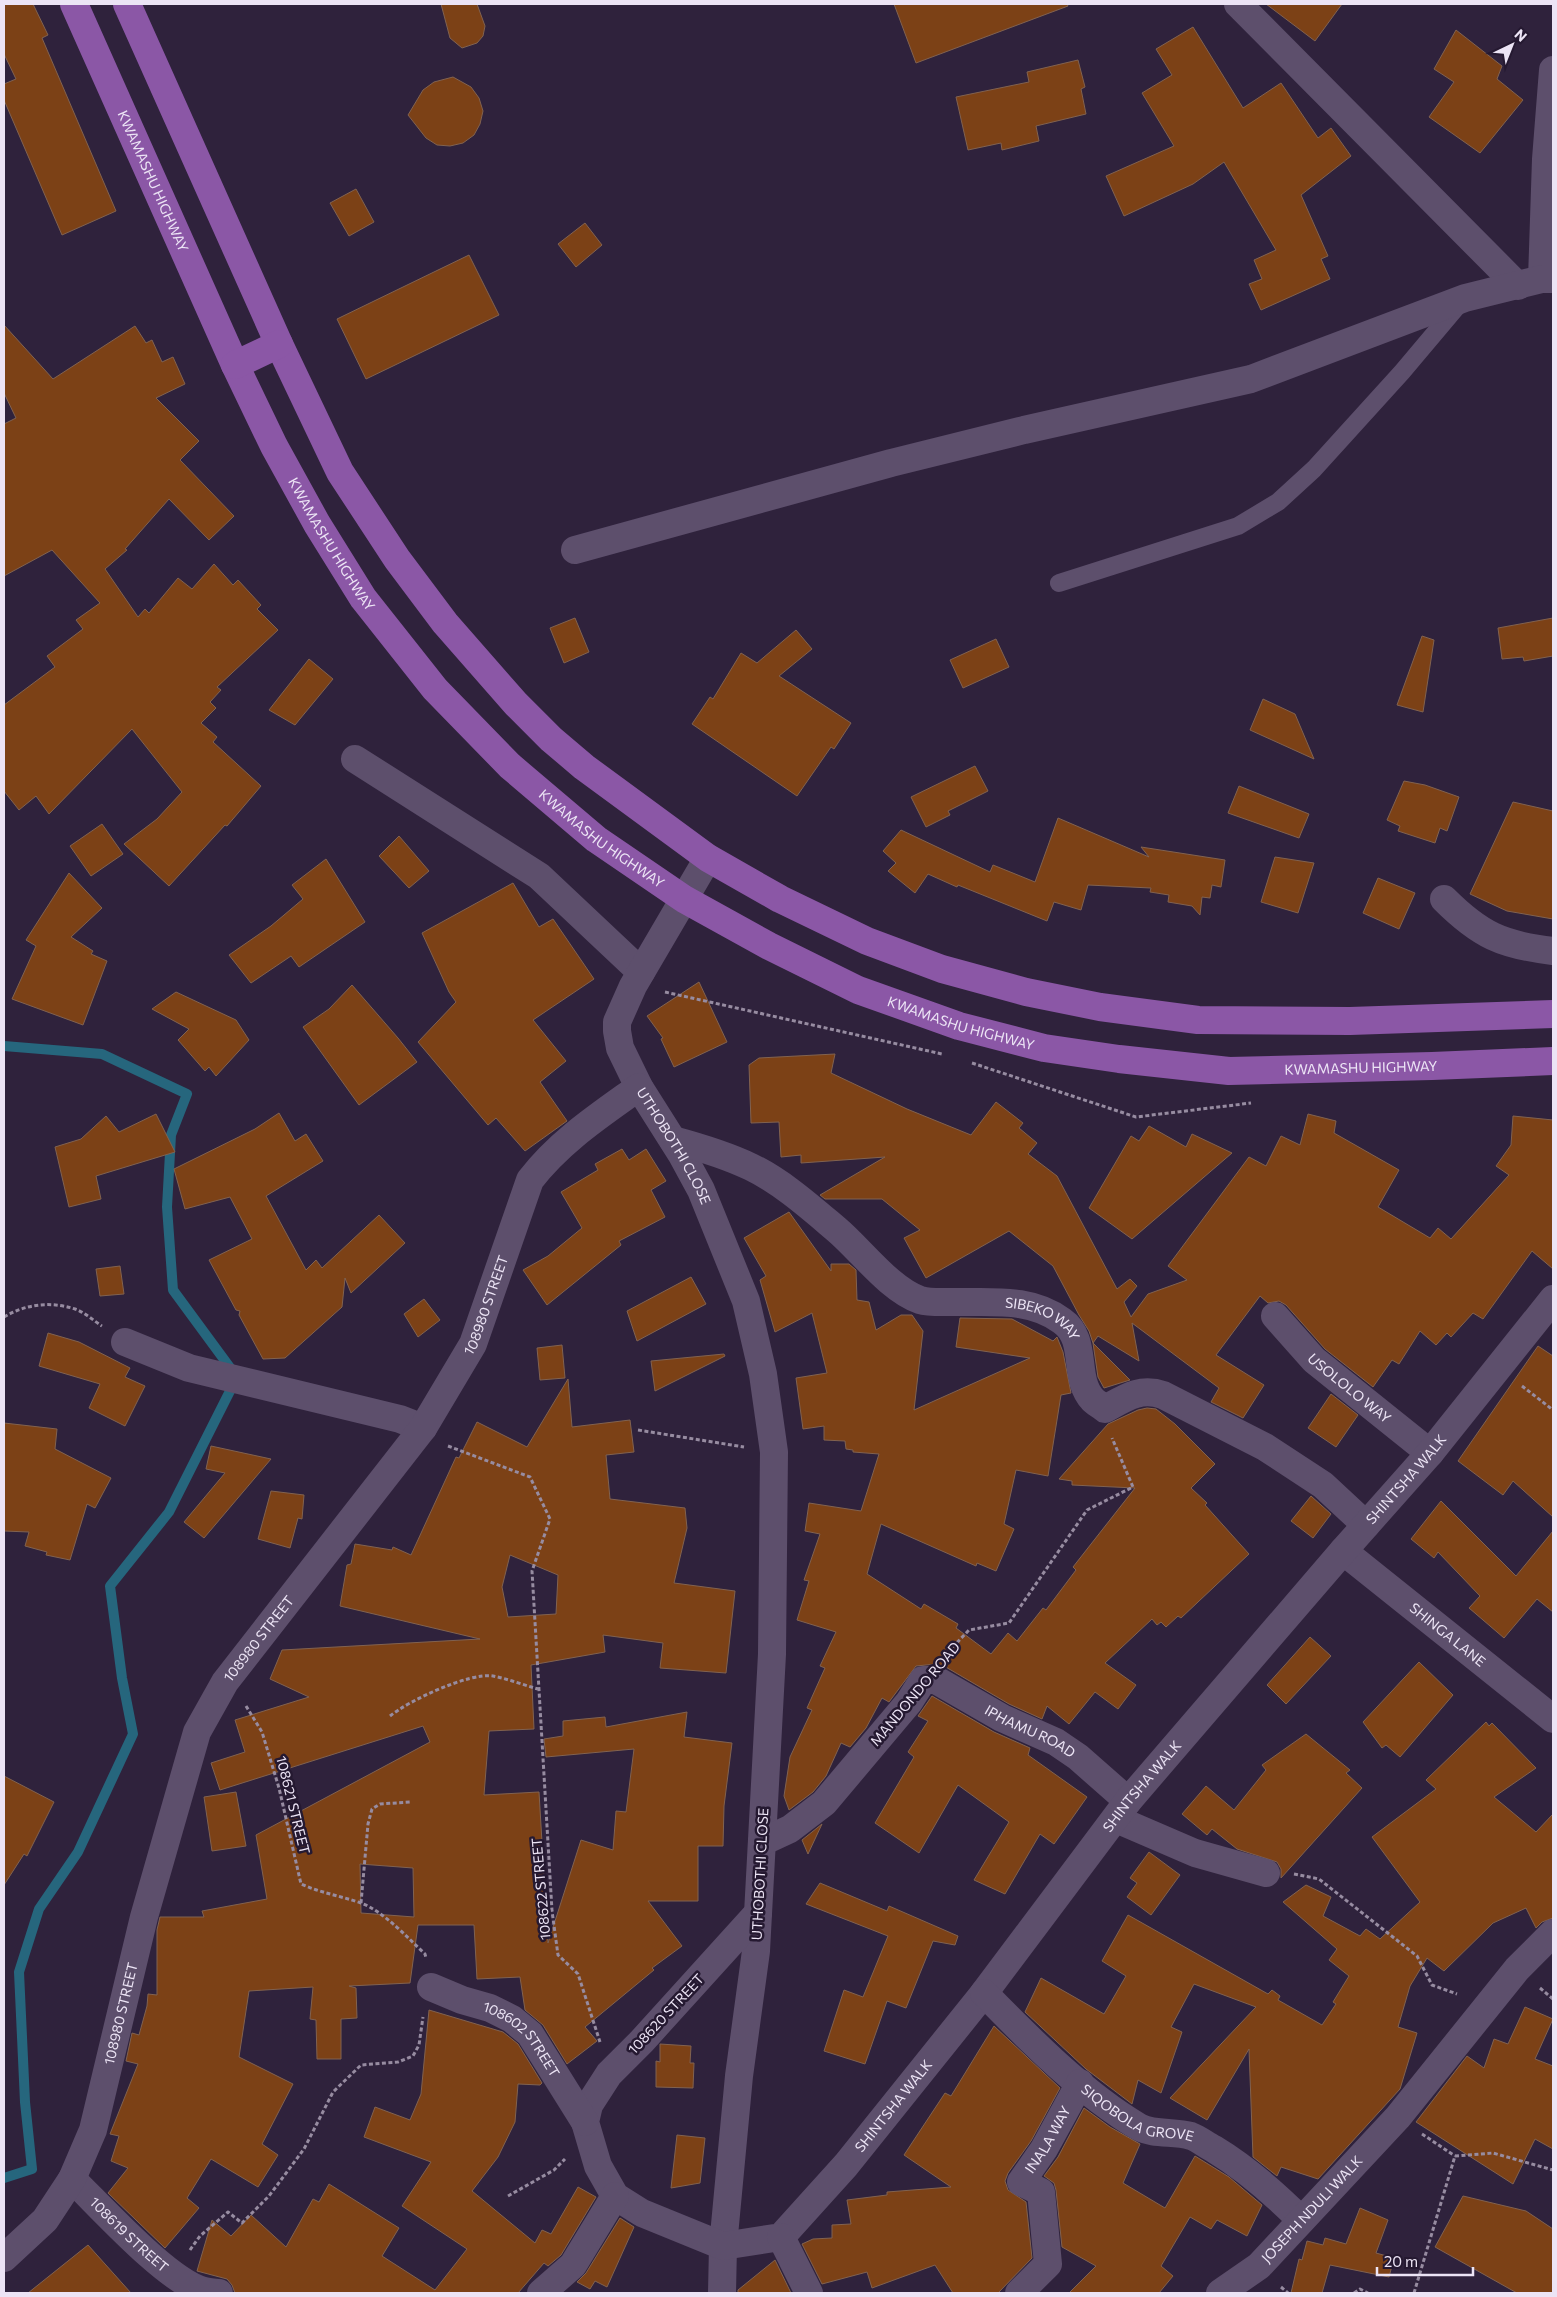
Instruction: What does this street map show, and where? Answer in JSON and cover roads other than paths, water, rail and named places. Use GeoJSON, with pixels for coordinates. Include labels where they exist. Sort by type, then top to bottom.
{"type":"FeatureCollection","features":[{"type":"Feature","properties":{"kind":"main road","name":"KWAMASHU HIGHWAY"},"geometry":{"type":"LineString","coordinates":[[74,4],[235,365],[274,446],[317,524],[363,598],[435,689],[510,766],[589,833],[684,899],[769,946],[858,990],[959,1026],[1044,1048],[1119,1059],[1229,1071],[1553,1061]]}},
{"type":"Feature","properties":{"kind":"main road"},"geometry":{"type":"LineString","coordinates":[[127,4],[279,344],[340,472],[397,559],[445,623],[516,704],[551,739],[584,767],[708,858],[780,899],[867,940],[904,955],[942,969],[1017,989],[1100,1007],[1198,1020],[1350,1021],[1553,1014]]}},
{"type":"Feature","properties":{"kind":"main road"},"geometry":{"type":"LineString","coordinates":[[235,365],[279,344]]}},
{"type":"Feature","properties":{"kind":"street"},"geometry":{"type":"LineString","coordinates":[[1238,4],[1538,281]]}},
{"type":"Feature","properties":{"kind":"street"},"geometry":{"type":"LineString","coordinates":[[1538,281],[1553,70]]}},
{"type":"Feature","properties":{"kind":"street"},"geometry":{"type":"LineString","coordinates":[[575,550],[901,461],[1024,430],[1250,379],[1465,298],[1538,281]]}},
{"type":"Feature","properties":{"kind":"street"},"geometry":{"type":"LineString","coordinates":[[355,759],[539,876],[641,972]]}},
{"type":"Feature","properties":{"kind":"street","name":"UTHOBOTHI CLOSE"},"geometry":{"type":"LineString","coordinates":[[708,858],[641,972],[617,1022],[617,1030],[620,1048],[639,1087],[701,1190],[746,1301],[763,1374],[774,1452],[772,1654],[756,1951],[739,2076],[723,2246],[722,2293]]}},
{"type":"Feature","properties":{"kind":"street"},"geometry":{"type":"LineString","coordinates":[[1444,899],[1466,922],[1483,932],[1522,948],[1553,951]]}},
{"type":"Feature","properties":{"kind":"street","name":"108980 STREET"},"geometry":{"type":"LineString","coordinates":[[4,2258],[45,2220],[72,2179],[93,2130],[144,1917],[197,1732],[225,1682],[423,1428],[473,1344],[530,1180],[546,1160],[570,1138],[639,1087]]}},
{"type":"Feature","properties":{"kind":"street","name":"SIBEKO WAY"},"geometry":{"type":"LineString","coordinates":[[672,1140],[704,1149],[750,1167],[772,1179],[836,1229],[896,1286],[919,1300],[935,1302],[1021,1303],[1044,1309],[1064,1322],[1073,1332],[1077,1341],[1085,1386],[1092,1399],[1105,1408],[1137,1392],[1148,1391],[1163,1394],[1265,1447],[1323,1485],[1366,1525]]}},
{"type":"Feature","properties":{"kind":"street","name":"SHINTSHA WALK"},"geometry":{"type":"LineString","coordinates":[[781,2237],[846,2164],[984,1993],[1122,1810],[1343,1551],[1430,1453],[1553,1300]]}},
{"type":"Feature","properties":{"kind":"street","name":"USOLOLO WAY"},"geometry":{"type":"LineString","coordinates":[[1275,1316],[1314,1360],[1430,1453]]}},
{"type":"Feature","properties":{"kind":"street"},"geometry":{"type":"LineString","coordinates":[[125,1342],[189,1368],[400,1419],[423,1428]]}},
{"type":"Feature","properties":{"kind":"street","name":"SHINGA LANE"},"geometry":{"type":"LineString","coordinates":[[1343,1551],[1553,1719]]}},
{"type":"Feature","properties":{"kind":"street","name":"MANDONDO ROAD"},"geometry":{"type":"LineString","coordinates":[[762,1842],[790,1829],[824,1803],[909,1702],[923,1680]]}},
{"type":"Feature","properties":{"kind":"street","name":"IPHAMU ROAD"},"geometry":{"type":"LineString","coordinates":[[923,1680],[936,1680],[1002,1718],[1056,1742],[1078,1756],[1122,1810],[1195,1853],[1266,1873]]}},
{"type":"Feature","properties":{"kind":"street","name":"108620 STREET"},"geometry":{"type":"LineString","coordinates":[[586,2122],[589,2105],[609,2074],[642,2041],[758,1913]]}},
{"type":"Feature","properties":{"kind":"street","name":"JOSEPH NDULI WALK"},"geometry":{"type":"LineString","coordinates":[[1220,2293],[1259,2266],[1398,2117],[1517,1970],[1553,1933]]}},
{"type":"Feature","properties":{"kind":"street","name":"108602 STREET"},"geometry":{"type":"LineString","coordinates":[[431,1987],[462,2000],[490,2008],[512,2019],[530,2034],[586,2122]]}},
{"type":"Feature","properties":{"kind":"street","name":"SIQOBOLA GROVE"},"geometry":{"type":"LineString","coordinates":[[984,1993],[1042,2051],[1080,2083],[1141,2128],[1190,2136],[1235,2162],[1263,2183],[1302,2220]]}},
{"type":"Feature","properties":{"kind":"street","name":"INALA WAY"},"geometry":{"type":"LineString","coordinates":[[1019,2293],[1048,2264],[1040,2192],[1021,2182],[1044,2149],[1080,2083]]}},
{"type":"Feature","properties":{"kind":"street"},"geometry":{"type":"LineString","coordinates":[[586,2122],[598,2166],[615,2196],[642,2213],[723,2246],[781,2237],[809,2293]]}},
{"type":"Feature","properties":{"kind":"street","name":"108619 STREET"},"geometry":{"type":"LineString","coordinates":[[72,2179],[132,2239],[178,2278],[203,2291],[219,2293]]}},
{"type":"Feature","properties":{"kind":"street"},"geometry":{"type":"LineString","coordinates":[[541,2293],[573,2265],[615,2196]]}},
{"type":"Feature","properties":{"kind":"lane"},"geometry":{"type":"LineString","coordinates":[[1059,583],[1238,526],[1278,502],[1321,462],[1465,298]]}},
{"type":"Feature","properties":{"kind":"waterway"},"geometry":{"type":"LineString","coordinates":[[4,1046],[102,1054],[187,1094],[171,1135],[167,1207],[173,1290],[234,1373],[231,1389],[169,1512],[110,1586],[122,1678],[133,1734],[78,1852],[39,1909],[19,1972],[25,2102],[32,2169],[4,2178]]}}]}
